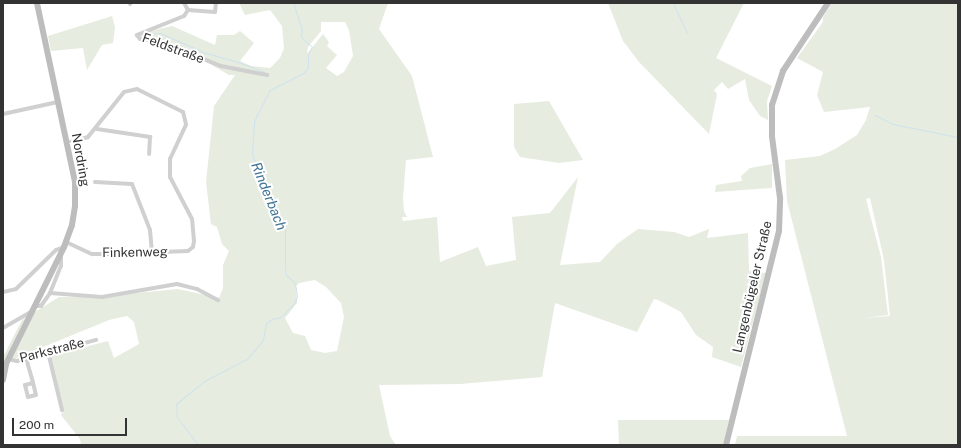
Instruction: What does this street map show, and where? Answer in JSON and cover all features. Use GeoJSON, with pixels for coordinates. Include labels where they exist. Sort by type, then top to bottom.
{"type":"FeatureCollection","features":[{"type":"Feature","properties":{"kind":"main road","name":"Nordring"},"geometry":{"type":"LineString","coordinates":[[3,380],[4,365],[64,248],[74,217],[76,193],[67,143],[37,3]]}},
{"type":"Feature","properties":{"kind":"main road","name":"Langenbügeler Straße"},"geometry":{"type":"LineString","coordinates":[[726,445],[779,231],[780,198],[772,136],[773,102],[786,66],[828,3]]}},
{"type":"Feature","properties":{"kind":"street"},"geometry":{"type":"LineString","coordinates":[[184,3],[188,10],[215,12],[216,3]]}},
{"type":"Feature","properties":{"kind":"street","name":"Feldstraße"},"geometry":{"type":"LineString","coordinates":[[188,10],[184,16],[169,24],[137,35],[140,39],[159,41],[221,66],[266,75]]}},
{"type":"Feature","properties":{"kind":"street","name":"Finkenweg"},"geometry":{"type":"LineString","coordinates":[[64,248],[92,254],[188,251],[193,247],[193,235],[187,207],[170,177],[170,159],[186,124],[183,112],[136,89],[124,92],[97,129]]}},
{"type":"Feature","properties":{"kind":"street"},"geometry":{"type":"LineString","coordinates":[[3,114],[58,102]]}},
{"type":"Feature","properties":{"kind":"street"},"geometry":{"type":"LineString","coordinates":[[67,143],[83,140],[97,129],[150,137],[149,154]]}},
{"type":"Feature","properties":{"kind":"street"},"geometry":{"type":"LineString","coordinates":[[95,182],[132,184],[150,230],[152,253]]}},
{"type":"Feature","properties":{"kind":"street"},"geometry":{"type":"LineString","coordinates":[[3,292],[16,289],[56,250],[64,248],[61,266],[50,293],[41,306],[33,309],[3,328]]}},
{"type":"Feature","properties":{"kind":"street"},"geometry":{"type":"LineString","coordinates":[[50,293],[102,297],[177,284],[198,289],[218,300]]}},
{"type":"Feature","properties":{"kind":"street","name":"Parkstraße"},"geometry":{"type":"LineString","coordinates":[[8,359],[17,360],[96,340]]}},
{"type":"Feature","properties":{"kind":"street"},"geometry":{"type":"LineString","coordinates":[[48,352],[62,410]]}},
{"type":"Feature","properties":{"kind":"street"},"geometry":{"type":"LineString","coordinates":[[26,358],[33,383]]}},
{"type":"Feature","properties":{"kind":"shaded area"},"geometry":{"type":"Polygon","coordinates":[[[239,3],[388,3],[379,29],[412,76],[433,157],[406,160],[403,198],[404,211],[407,217],[402,217],[403,221],[437,217],[440,262],[478,247],[486,266],[516,260],[512,217],[550,213],[578,177],[560,265],[600,262],[617,244],[638,229],[674,232],[689,237],[709,229],[707,238],[748,233],[749,271],[766,273],[741,367],[712,357],[713,347],[696,335],[681,312],[658,300],[654,299],[637,332],[555,303],[542,377],[460,384],[379,385],[390,436],[396,445],[81,445],[80,439],[61,415],[64,411],[50,356],[108,341],[114,358],[139,344],[134,322],[127,316],[109,320],[19,357],[3,362],[3,357],[22,320],[59,297],[94,297],[178,289],[219,298],[223,288],[223,265],[229,251],[222,244],[217,227],[211,224],[206,182],[214,106],[235,75],[229,75],[203,60],[159,41],[140,38],[142,33],[172,26],[215,45],[217,35],[234,35],[240,31],[254,43],[240,61],[251,66],[270,68],[280,58],[284,48],[282,26],[270,10],[245,15],[239,3]],[[321,22],[321,31],[308,47],[307,54],[323,34],[329,42],[327,46],[337,55],[326,68],[337,76],[344,72],[353,56],[349,30],[345,22],[321,22]],[[315,280],[299,283],[296,286],[297,303],[285,318],[293,333],[305,336],[311,350],[325,353],[337,351],[344,317],[341,303],[326,287],[315,280]]]}},
{"type":"Feature","properties":{"kind":"shaded area"},"geometry":{"type":"Polygon","coordinates":[[[608,3],[744,3],[716,58],[772,86],[767,101],[768,120],[760,116],[749,100],[745,79],[728,89],[722,82],[714,90],[717,94],[709,134],[639,62],[623,41],[608,3]]]}},
{"type":"Feature","properties":{"kind":"shaded area"},"geometry":{"type":"Polygon","coordinates":[[[832,3],[958,3],[958,445],[735,445],[737,436],[847,436],[787,201],[785,160],[820,156],[835,149],[857,135],[866,120],[870,107],[824,112],[817,95],[823,72],[797,58],[823,22],[823,17],[832,3]],[[870,198],[866,199],[881,257],[888,315],[864,318],[890,316],[884,260],[870,198]]]}},
{"type":"Feature","properties":{"kind":"shaded area"},"geometry":{"type":"Polygon","coordinates":[[[112,16],[115,27],[113,43],[102,45],[87,70],[83,48],[51,51],[48,36],[112,16]]]}},
{"type":"Feature","properties":{"kind":"shaded area"},"geometry":{"type":"Polygon","coordinates":[[[549,101],[583,160],[559,163],[520,157],[514,147],[514,104],[549,101]]]}},
{"type":"Feature","properties":{"kind":"shaded area"},"geometry":{"type":"Polygon","coordinates":[[[772,164],[772,188],[715,192],[716,185],[742,181],[741,176],[750,168],[772,164]]]}},
{"type":"Feature","properties":{"kind":"shaded area"},"geometry":{"type":"Polygon","coordinates":[[[618,420],[729,420],[723,445],[619,445],[618,420]]]}},
{"type":"Feature","properties":{"kind":"waterway","name":"Rinderbach"},"geometry":{"type":"LineString","coordinates":[[198,445],[177,417],[176,404],[204,381],[247,359],[263,340],[266,323],[272,319],[281,317],[295,302],[297,296],[295,283],[286,275],[285,230],[261,182],[252,153],[254,121],[270,90],[304,73],[308,67],[308,54],[312,47],[301,37],[302,30],[293,3]]}},
{"type":"Feature","properties":{"kind":"waterway"},"geometry":{"type":"LineString","coordinates":[[673,3],[687,33]]}},
{"type":"Feature","properties":{"kind":"waterway"},"geometry":{"type":"LineString","coordinates":[[146,34],[160,33],[203,52],[241,63],[264,72]]}},
{"type":"Feature","properties":{"kind":"waterway"},"geometry":{"type":"LineString","coordinates":[[875,115],[893,124],[958,137]]}}]}
